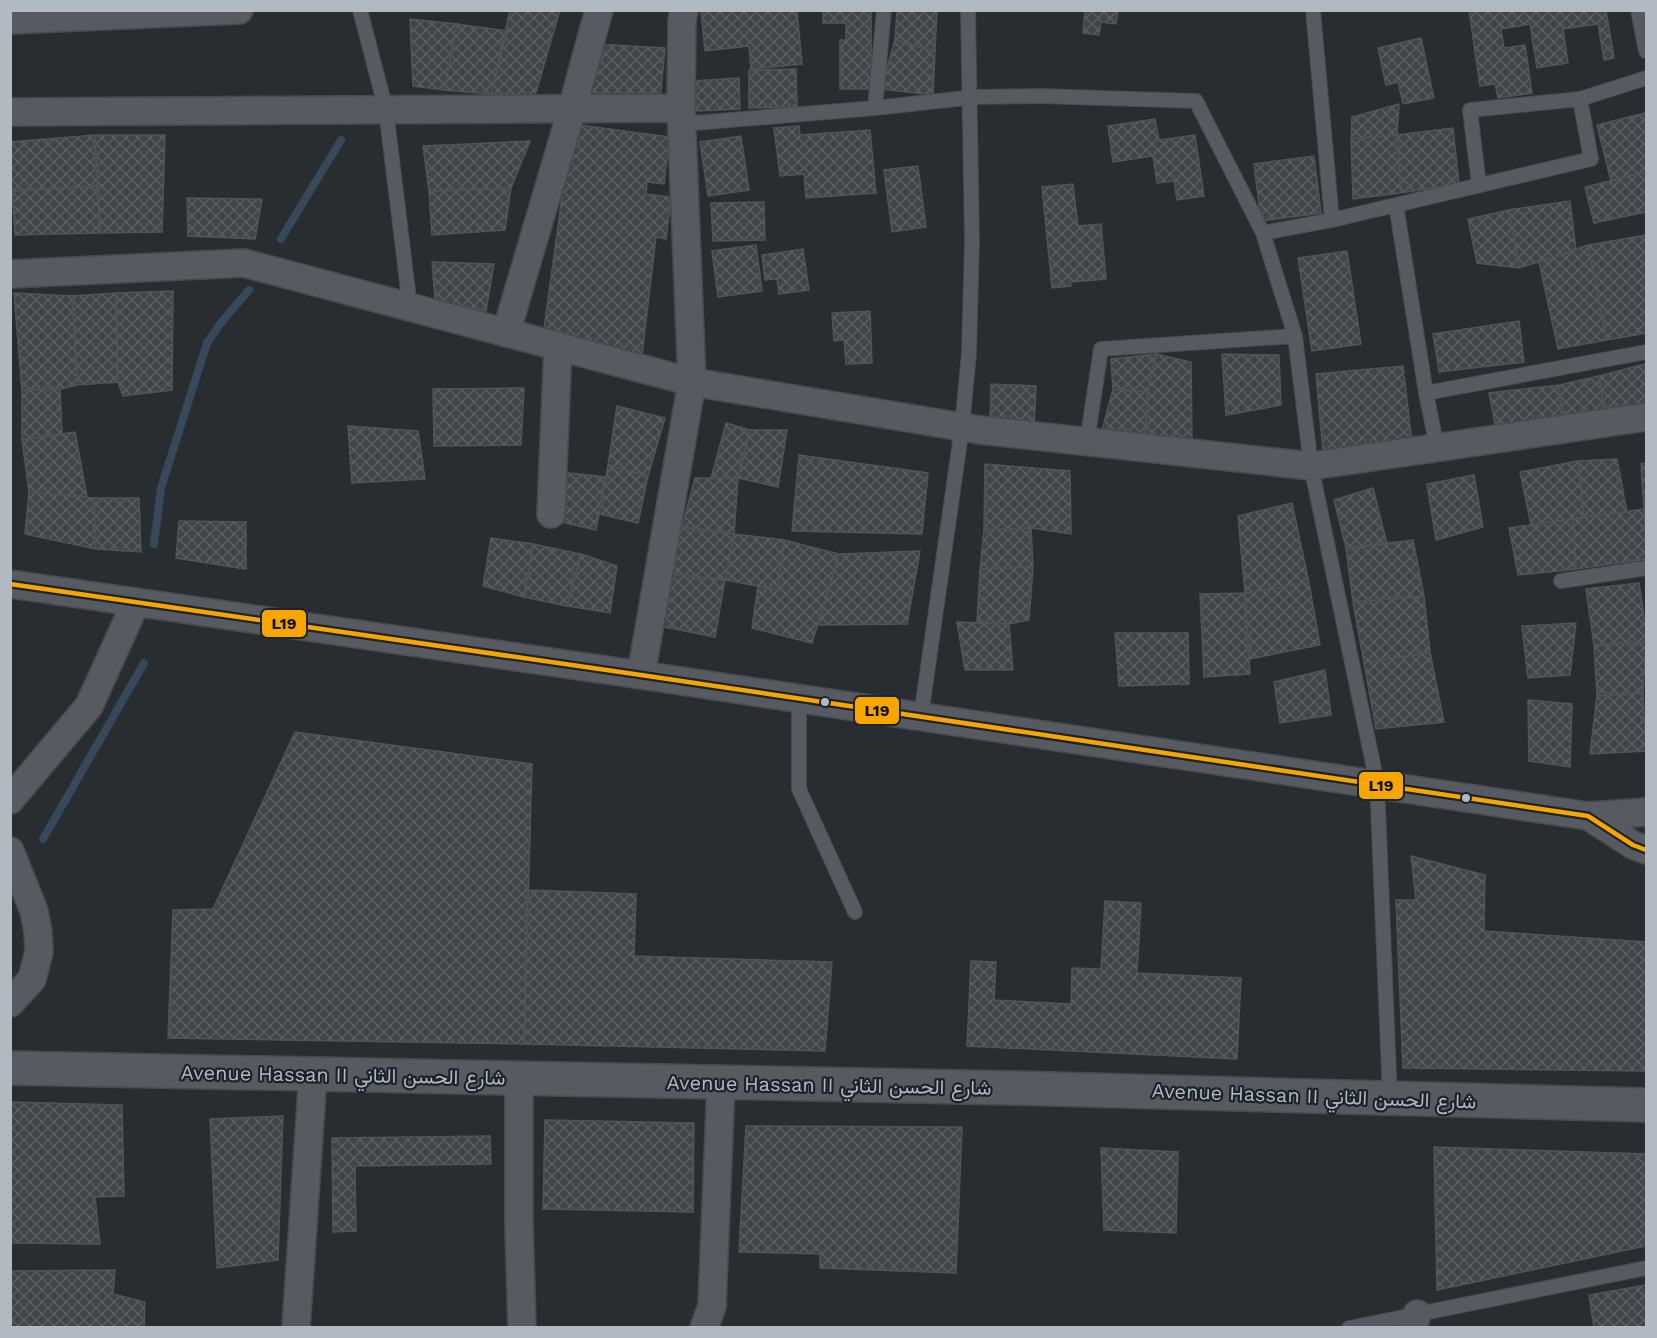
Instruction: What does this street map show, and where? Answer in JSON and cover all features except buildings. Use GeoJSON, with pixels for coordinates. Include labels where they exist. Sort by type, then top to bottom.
{"type":"FeatureCollection","features":[{"type":"Feature","properties":{"kind":"street"},"geometry":{"type":"LineString","coordinates":[[506,333],[599,10]]}},
{"type":"Feature","properties":{"kind":"street"},"geometry":{"type":"LineString","coordinates":[[641,675],[692,382],[681,116],[684,10]]}},
{"type":"Feature","properties":{"kind":"street"},"geometry":{"type":"LineString","coordinates":[[10,20],[236,11]]}},
{"type":"Feature","properties":{"kind":"street"},"geometry":{"type":"LineString","coordinates":[[10,112],[572,109],[681,116]]}},
{"type":"Feature","properties":{"kind":"street"},"geometry":{"type":"LineString","coordinates":[[10,274],[244,262],[692,382],[962,427],[1311,466],[1647,417]]}},
{"type":"Feature","properties":{"kind":"street"},"geometry":{"type":"LineString","coordinates":[[551,514],[558,346]]}},
{"type":"Feature","properties":{"kind":"street"},"geometry":{"type":"LineString","coordinates":[[10,584],[799,698],[1588,816],[1647,812]]}},
{"type":"Feature","properties":{"kind":"street"},"geometry":{"type":"LineString","coordinates":[[10,800],[89,706],[136,602]]}},
{"type":"Feature","properties":{"kind":"street"},"geometry":{"type":"LineString","coordinates":[[1588,816],[1633,845],[1647,850]]}},
{"type":"Feature","properties":{"kind":"street"},"geometry":{"type":"LineString","coordinates":[[10,851],[33,911],[38,932],[39,952],[32,979],[10,1003]]}},
{"type":"Feature","properties":{"kind":"street","name":"Avenue Hassan II شارع الحسن الثاني"},"geometry":{"type":"LineString","coordinates":[[10,1068],[1647,1105]]}},
{"type":"Feature","properties":{"kind":"street"},"geometry":{"type":"LineString","coordinates":[[296,1328],[313,1074]]}},
{"type":"Feature","properties":{"kind":"street"},"geometry":{"type":"LineString","coordinates":[[519,1079],[522,1328]]}},
{"type":"Feature","properties":{"kind":"street"},"geometry":{"type":"LineString","coordinates":[[704,1328],[712,1306],[721,1083]]}},
{"type":"Feature","properties":{"kind":"lane"},"geometry":{"type":"LineString","coordinates":[[360,10],[386,110],[410,307]]}},
{"type":"Feature","properties":{"kind":"lane"},"geometry":{"type":"LineString","coordinates":[[875,108],[884,10]]}},
{"type":"Feature","properties":{"kind":"lane"},"geometry":{"type":"LineString","coordinates":[[921,716],[962,427],[969,353],[972,241],[968,10]]}},
{"type":"Feature","properties":{"kind":"lane"},"geometry":{"type":"LineString","coordinates":[[1313,10],[1332,220]]}},
{"type":"Feature","properties":{"kind":"lane"},"geometry":{"type":"LineString","coordinates":[[1638,10],[1647,51]]}},
{"type":"Feature","properties":{"kind":"lane"},"geometry":{"type":"LineString","coordinates":[[1479,185],[1470,110],[1580,99],[1647,78]]}},
{"type":"Feature","properties":{"kind":"lane"},"geometry":{"type":"LineString","coordinates":[[681,116],[875,108],[970,98],[1041,96],[1196,101],[1263,233],[1295,336],[1311,466],[1377,783],[1390,1098]]}},
{"type":"Feature","properties":{"kind":"lane"},"geometry":{"type":"LineString","coordinates":[[1263,233],[1332,220],[1591,159],[1580,99]]}},
{"type":"Feature","properties":{"kind":"lane"},"geometry":{"type":"LineString","coordinates":[[1396,205],[1426,393],[1437,447]]}},
{"type":"Feature","properties":{"kind":"lane"},"geometry":{"type":"LineString","coordinates":[[1087,442],[1101,349],[1295,336]]}},
{"type":"Feature","properties":{"kind":"lane"},"geometry":{"type":"LineString","coordinates":[[1426,393],[1647,352]]}},
{"type":"Feature","properties":{"kind":"lane"},"geometry":{"type":"LineString","coordinates":[[1561,581],[1647,568]]}},
{"type":"Feature","properties":{"kind":"lane"},"geometry":{"type":"LineString","coordinates":[[799,698],[799,789],[855,912]]}},
{"type":"Feature","properties":{"kind":"lane"},"geometry":{"type":"LineString","coordinates":[[1349,1328],[1415,1321],[1647,1268]]}},
{"type":"Feature","properties":{"kind":"waterway"},"geometry":{"type":"LineString","coordinates":[[281,239],[341,140]]}},
{"type":"Feature","properties":{"kind":"waterway"},"geometry":{"type":"LineString","coordinates":[[154,544],[161,488],[207,343],[249,290]]}},
{"type":"Feature","properties":{"kind":"waterway"},"geometry":{"type":"LineString","coordinates":[[43,839],[144,663]]}},
{"type":"Feature","properties":{"kind":"transit line","name":"L19"},"geometry":{"type":"LineString","coordinates":[[10,584],[1588,816],[1633,845],[1646,850]]}}]}
